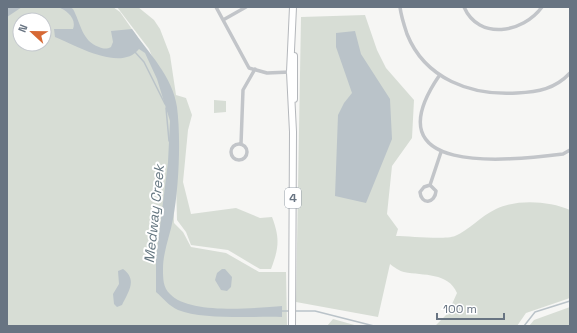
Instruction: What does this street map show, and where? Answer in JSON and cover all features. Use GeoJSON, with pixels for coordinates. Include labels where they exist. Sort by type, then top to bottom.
{"type":"FeatureCollection","features":[{"type":"Feature","properties":{"kind":"main road","name":"4"},"geometry":{"type":"LineString","coordinates":[[292,326],[292,104],[294,97],[294,42],[292,34],[293,7]]}},
{"type":"Feature","properties":{"kind":"main road"},"geometry":{"type":"LineString","coordinates":[[292,34],[290,42],[290,96],[292,104]]}},
{"type":"Feature","properties":{"kind":"street"},"geometry":{"type":"LineString","coordinates":[[216,7],[249,68],[267,73],[290,72]]}},
{"type":"Feature","properties":{"kind":"street"},"geometry":{"type":"LineString","coordinates":[[400,7],[404,25],[414,49],[425,63],[439,76],[460,86],[475,91],[508,94],[535,92],[555,85],[570,73]]}},
{"type":"Feature","properties":{"kind":"street"},"geometry":{"type":"LineString","coordinates":[[464,7],[469,18],[481,25],[501,30],[517,27],[531,20],[542,7]]}},
{"type":"Feature","properties":{"kind":"street"},"geometry":{"type":"LineString","coordinates":[[223,20],[244,8]]}},
{"type":"Feature","properties":{"kind":"street"},"geometry":{"type":"LineString","coordinates":[[241,144],[243,90],[255,69]]}},
{"type":"Feature","properties":{"kind":"street"},"geometry":{"type":"LineString","coordinates":[[439,76],[426,95],[421,114],[423,138],[440,152],[474,158],[519,160],[564,154],[570,150]]}},
{"type":"Feature","properties":{"kind":"street"},"geometry":{"type":"LineString","coordinates":[[241,144],[246,147],[246,158],[238,160],[233,158],[231,151],[234,146],[241,144]]}},
{"type":"Feature","properties":{"kind":"street"},"geometry":{"type":"LineString","coordinates":[[430,185],[440,152]]}},
{"type":"Feature","properties":{"kind":"street"},"geometry":{"type":"LineString","coordinates":[[430,185],[436,191],[436,197],[428,202],[423,201],[420,197],[420,192],[424,187],[430,185]]}},
{"type":"Feature","properties":{"kind":"shaded area"},"geometry":{"type":"Polygon","coordinates":[[[7,7],[113,7],[120,12],[148,52],[172,110],[174,223],[183,232],[191,247],[226,253],[259,272],[286,272],[287,326],[7,326],[7,7]]]}},
{"type":"Feature","properties":{"kind":"shaded area"},"geometry":{"type":"Polygon","coordinates":[[[7,7],[22,7],[12,12],[7,17],[7,7]]]}},
{"type":"Feature","properties":{"kind":"shaded area"},"geometry":{"type":"Polygon","coordinates":[[[58,7],[70,7],[73,9],[85,36],[93,44],[101,48],[111,47],[113,42],[111,31],[132,29],[159,65],[171,85],[177,107],[179,148],[175,206],[163,262],[163,279],[168,292],[179,301],[207,308],[240,309],[282,306],[282,317],[229,317],[188,313],[178,310],[156,292],[156,259],[168,162],[170,121],[157,79],[145,53],[139,49],[131,55],[121,58],[110,58],[86,51],[55,37],[54,29],[73,29],[74,25],[70,15],[58,7]]]}},
{"type":"Feature","properties":{"kind":"shaded area"},"geometry":{"type":"Polygon","coordinates":[[[117,7],[138,7],[154,20],[160,29],[170,55],[176,95],[186,98],[192,115],[188,130],[183,182],[191,214],[236,208],[260,218],[272,217],[278,243],[271,269],[260,269],[228,250],[191,245],[186,232],[177,220],[174,110],[149,49],[117,7]]]}},
{"type":"Feature","properties":{"kind":"shaded area"},"geometry":{"type":"Polygon","coordinates":[[[365,15],[377,50],[386,68],[414,100],[412,138],[392,166],[387,214],[398,229],[396,236],[435,238],[455,236],[485,215],[496,209],[513,204],[533,202],[562,207],[570,210],[570,298],[526,313],[517,326],[435,326],[448,313],[457,293],[453,286],[442,278],[402,271],[390,264],[378,317],[296,302],[301,17],[365,15]]]}},
{"type":"Feature","properties":{"kind":"shaded area"},"geometry":{"type":"Polygon","coordinates":[[[355,31],[361,54],[390,99],[392,139],[366,203],[335,196],[338,115],[344,103],[352,93],[336,47],[336,33],[355,31]]]}},
{"type":"Feature","properties":{"kind":"shaded area"},"geometry":{"type":"Polygon","coordinates":[[[214,100],[226,101],[226,112],[214,113],[214,100]]]}},
{"type":"Feature","properties":{"kind":"shaded area"},"geometry":{"type":"Polygon","coordinates":[[[123,269],[128,273],[131,282],[129,291],[122,305],[117,307],[114,304],[113,294],[119,284],[118,271],[123,269]]]}},
{"type":"Feature","properties":{"kind":"shaded area"},"geometry":{"type":"Polygon","coordinates":[[[222,269],[225,269],[232,277],[231,287],[227,291],[221,290],[215,280],[217,273],[222,269]]]}},
{"type":"Feature","properties":{"kind":"shaded area"},"geometry":{"type":"Polygon","coordinates":[[[570,307],[570,326],[529,326],[534,320],[570,307]]]}},
{"type":"Feature","properties":{"kind":"shaded area"},"geometry":{"type":"Polygon","coordinates":[[[333,319],[358,326],[327,326],[333,319]]]}},
{"type":"Feature","properties":{"kind":"waterway","name":"Medway Creek"},"geometry":{"type":"LineString","coordinates":[[135,52],[144,62],[165,104]]}},
{"type":"Feature","properties":{"kind":"waterway","name":"Medway Creek"},"geometry":{"type":"LineString","coordinates":[[166,108],[169,141]]}},
{"type":"Feature","properties":{"kind":"waterway","name":"Medway Creek"},"geometry":{"type":"LineString","coordinates":[[524,326],[535,312],[570,301]]}},
{"type":"Feature","properties":{"kind":"waterway","name":"Medway Creek"},"geometry":{"type":"LineString","coordinates":[[281,311],[291,311]]}},
{"type":"Feature","properties":{"kind":"waterway","name":"Medway Creek"},"geometry":{"type":"LineString","coordinates":[[295,311],[315,311],[374,326]]}}]}
